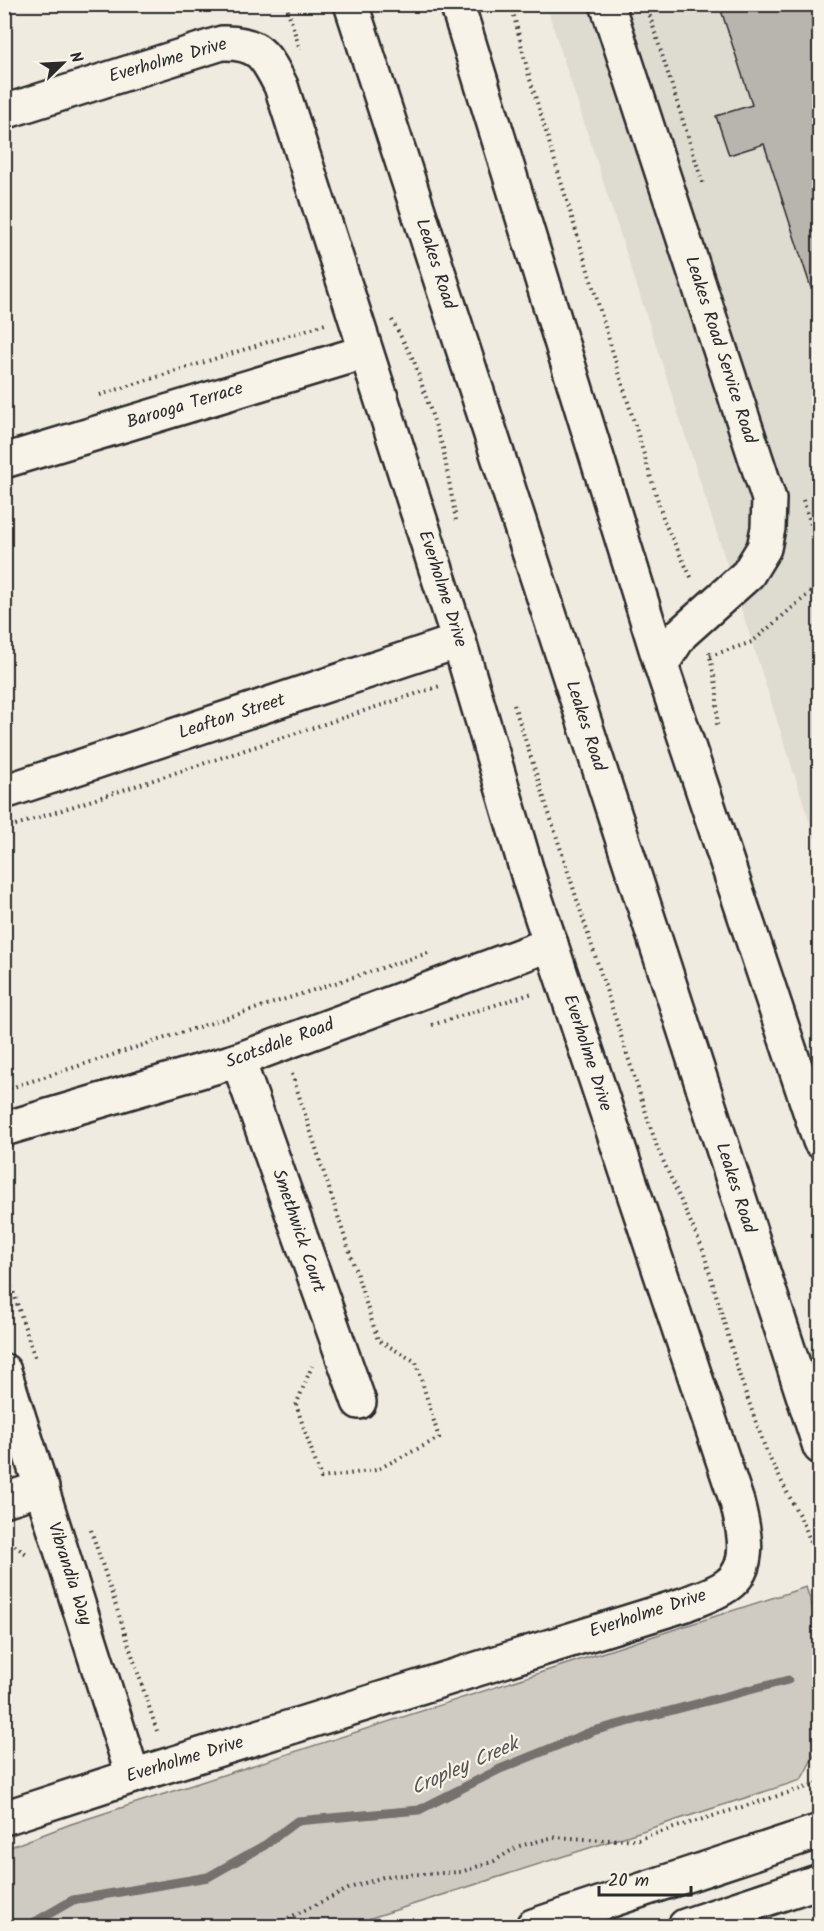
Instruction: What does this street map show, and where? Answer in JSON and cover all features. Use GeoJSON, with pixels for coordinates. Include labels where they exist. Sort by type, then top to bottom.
{"type":"FeatureCollection","features":[{"type":"Feature","properties":{"kind":"main road","name":"Leakes Road"},"geometry":{"type":"LineString","coordinates":[[351,4],[819,1447]]}},
{"type":"Feature","properties":{"kind":"main road"},"geometry":{"type":"LineString","coordinates":[[457,4],[661,665],[819,1141]]}},
{"type":"Feature","properties":{"kind":"main road","name":"Leakes Road Service Road"},"geometry":{"type":"LineString","coordinates":[[607,4],[769,499],[768,528],[764,548],[748,574],[681,634],[661,665]]}},
{"type":"Feature","properties":{"kind":"main road","name":"Everholme Drive"},"geometry":{"type":"LineString","coordinates":[[4,112],[208,46],[236,42],[256,48],[269,63],[281,86],[459,642],[531,885],[737,1502],[743,1526],[744,1544],[744,1561],[740,1573],[729,1585],[682,1605],[4,1818]]}},
{"type":"Feature","properties":{"kind":"main road","name":"Barooga Terrace"},"geometry":{"type":"LineString","coordinates":[[4,460],[365,352]]}},
{"type":"Feature","properties":{"kind":"main road","name":"Leafton Street"},"geometry":{"type":"LineString","coordinates":[[4,792],[459,642]]}},
{"type":"Feature","properties":{"kind":"main road","name":"Scotsdale Road"},"geometry":{"type":"LineString","coordinates":[[4,1129],[238,1060],[551,944]]}},
{"type":"Feature","properties":{"kind":"main road","name":"Smethwick Court"},"geometry":{"type":"LineString","coordinates":[[238,1060],[359,1402]]}},
{"type":"Feature","properties":{"kind":"main road","name":"Vibrandia Way"},"geometry":{"type":"LineString","coordinates":[[4,1371],[133,1776]]}},
{"type":"Feature","properties":{"kind":"main road"},"geometry":{"type":"LineString","coordinates":[[4,1500],[42,1488]]}},
{"type":"Feature","properties":{"kind":"main road"},"geometry":{"type":"LineString","coordinates":[[533,1926],[819,1831]]}},
{"type":"Feature","properties":{"kind":"main road"},"geometry":{"type":"LineString","coordinates":[[685,1926],[819,1881]]}},
{"type":"Feature","properties":{"kind":"path"},"geometry":{"type":"LineString","coordinates":[[286,4],[303,60]]}},
{"type":"Feature","properties":{"kind":"path"},"geometry":{"type":"LineString","coordinates":[[511,4],[529,76],[665,524],[692,578],[704,614]]}},
{"type":"Feature","properties":{"kind":"path"},"geometry":{"type":"LineString","coordinates":[[388,313],[414,361],[442,448],[457,524]]}},
{"type":"Feature","properties":{"kind":"path"},"geometry":{"type":"LineString","coordinates":[[93,398],[325,323]]}},
{"type":"Feature","properties":{"kind":"path"},"geometry":{"type":"LineString","coordinates":[[710,656],[752,642],[819,584]]}},
{"type":"Feature","properties":{"kind":"path"},"geometry":{"type":"LineString","coordinates":[[513,703],[657,1147],[703,1250],[740,1377],[767,1453],[805,1527],[819,1567]]}},
{"type":"Feature","properties":{"kind":"path"},"geometry":{"type":"LineString","coordinates":[[4,1090],[430,952]]}},
{"type":"Feature","properties":{"kind":"path"},"geometry":{"type":"LineString","coordinates":[[4,1264],[38,1366]]}},
{"type":"Feature","properties":{"kind":"path"},"geometry":{"type":"LineString","coordinates":[[90,1526],[160,1742]]}},
{"type":"Feature","properties":{"kind":"path"},"geometry":{"type":"LineString","coordinates":[[272,1926],[350,1888],[386,1876],[461,1872],[494,1861],[519,1846],[554,1837],[604,1840],[638,1839],[819,1783]]}},
{"type":"Feature","properties":{"kind":"path"},"geometry":{"type":"LineString","coordinates":[[809,1926],[819,1922]]}},
{"type":"Feature","properties":{"kind":"shaded area"},"geometry":{"type":"Polygon","coordinates":[[[546,5],[819,5],[819,852],[752,642],[546,5]]]}},
{"type":"Feature","properties":{"kind":"shaded area"},"geometry":{"type":"Polygon","coordinates":[[[806,1587],[819,1628],[820,1744],[801,1780],[346,1926],[5,1926],[5,1849],[71,1824],[806,1587]]]}},
{"type":"Feature","properties":{"kind":"building"},"geometry":{"type":"Polygon","coordinates":[[[719,4],[820,4],[820,285],[811,288],[764,144],[729,155],[716,116],[752,105],[719,4]]]}},
{"type":"Feature","properties":{"kind":"waterway","name":"Cropley Creek"},"geometry":{"type":"LineString","coordinates":[[28,1926],[73,1900],[208,1877],[265,1845],[297,1821],[419,1810],[500,1769],[593,1731],[788,1680]]}}]}
